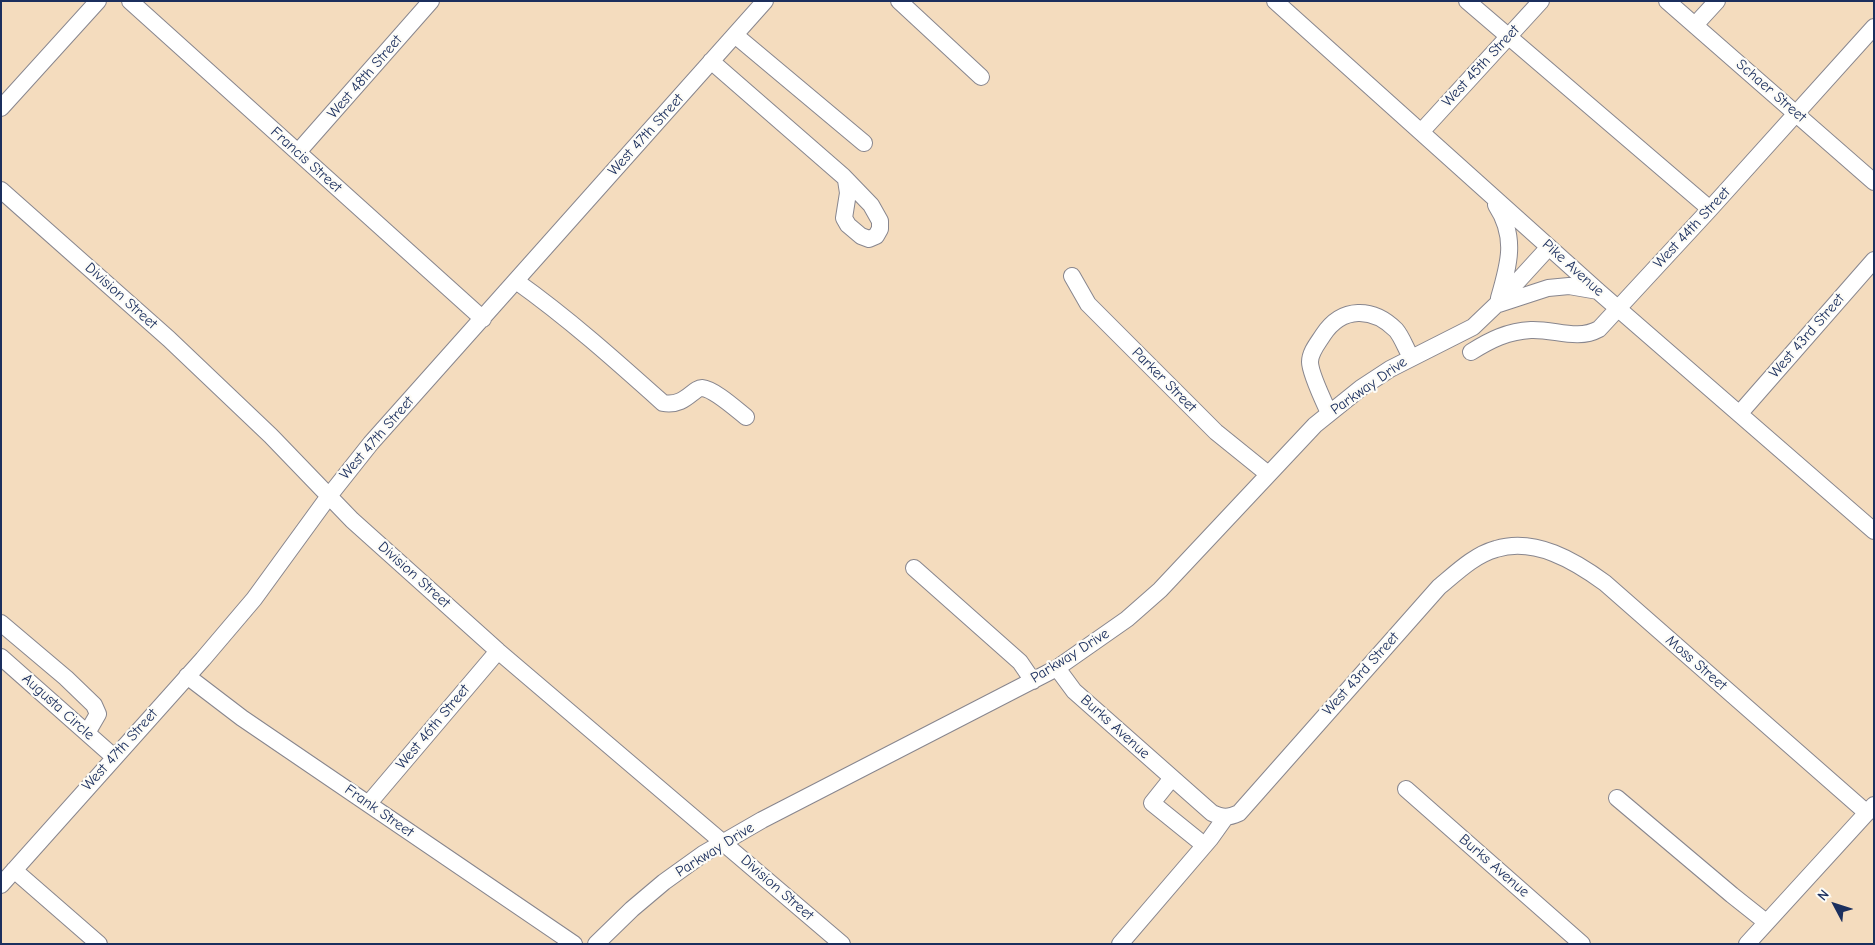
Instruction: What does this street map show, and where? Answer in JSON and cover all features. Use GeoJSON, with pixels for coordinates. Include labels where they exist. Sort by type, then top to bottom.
{"type":"FeatureCollection","features":[{"type":"Feature","properties":{"kind":"street"},"geometry":{"type":"LineString","coordinates":[[1,108],[98,1]]}},
{"type":"Feature","properties":{"kind":"street","name":"Francis Street"},"geometry":{"type":"LineString","coordinates":[[130,1],[483,319]]}},
{"type":"Feature","properties":{"kind":"street","name":"West 48th Street"},"geometry":{"type":"LineString","coordinates":[[298,152],[431,1]]}},
{"type":"Feature","properties":{"kind":"street","name":"West 47th Street"},"geometry":{"type":"LineString","coordinates":[[1,885],[254,598],[329,496],[371,443],[765,1]]}},
{"type":"Feature","properties":{"kind":"street"},"geometry":{"type":"LineString","coordinates":[[899,1],[981,77]]}},
{"type":"Feature","properties":{"kind":"street","name":"Pike Avenue"},"geometry":{"type":"LineString","coordinates":[[1275,1],[1598,292],[1874,531]]}},
{"type":"Feature","properties":{"kind":"street"},"geometry":{"type":"LineString","coordinates":[[1467,1],[1710,209]]}},
{"type":"Feature","properties":{"kind":"street","name":"West 45th Street"},"geometry":{"type":"LineString","coordinates":[[1422,132],[1541,1]]}},
{"type":"Feature","properties":{"kind":"street","name":"Schaer Street"},"geometry":{"type":"LineString","coordinates":[[1667,1],[1874,182]]}},
{"type":"Feature","properties":{"kind":"street"},"geometry":{"type":"LineString","coordinates":[[1695,26],[1717,1]]}},
{"type":"Feature","properties":{"kind":"street","name":"West 44th Street"},"geometry":{"type":"LineString","coordinates":[[1470,352],[1494,338],[1518,331],[1534,330],[1582,335],[1591,334],[1599,329],[1874,27]]}},
{"type":"Feature","properties":{"kind":"street"},"geometry":{"type":"LineString","coordinates":[[735,35],[864,143]]}},
{"type":"Feature","properties":{"kind":"street"},"geometry":{"type":"LineString","coordinates":[[711,61],[846,180]]}},
{"type":"Feature","properties":{"kind":"street","name":"Division Street"},"geometry":{"type":"LineString","coordinates":[[1,190],[169,339],[271,436],[352,520],[498,651],[842,944]]}},
{"type":"Feature","properties":{"kind":"street","name":"Parkway Drive"},"geometry":{"type":"LineString","coordinates":[[1487,192],[1504,218],[1510,242],[1508,268],[1496,305]]}},
{"type":"Feature","properties":{"kind":"street","name":"Parkway Drive"},"geometry":{"type":"LineString","coordinates":[[596,944],[632,909],[664,882],[703,854],[762,820],[1057,668],[1127,619],[1160,590],[1315,425],[1361,388],[1411,357],[1473,327],[1496,305],[1549,247]]}},
{"type":"Feature","properties":{"kind":"street","name":"West 43rd Street"},"geometry":{"type":"LineString","coordinates":[[1740,413],[1874,260]]}},
{"type":"Feature","properties":{"kind":"street","name":"Parker Street"},"geometry":{"type":"LineString","coordinates":[[1072,276],[1088,304],[1216,432],[1268,474]]}},
{"type":"Feature","properties":{"kind":"street"},"geometry":{"type":"LineString","coordinates":[[516,281],[552,306],[663,403],[682,402],[697,389],[703,388],[721,398],[746,417]]}},
{"type":"Feature","properties":{"kind":"street","name":"Parkway Drive"},"geometry":{"type":"LineString","coordinates":[[1496,305],[1548,288],[1569,286],[1598,292]]}},
{"type":"Feature","properties":{"kind":"street"},"geometry":{"type":"LineString","coordinates":[[1329,413],[1310,363],[1313,350],[1326,330],[1340,319],[1353,312],[1367,313],[1384,320],[1397,331],[1411,357]]}},
{"type":"Feature","properties":{"kind":"street","name":"West 43rd Street"},"geometry":{"type":"LineString","coordinates":[[1225,818],[1239,813],[1439,587],[1480,556],[1495,549],[1509,546]]}},
{"type":"Feature","properties":{"kind":"street","name":"Moss Street"},"geometry":{"type":"LineString","coordinates":[[1509,546],[1533,547],[1550,552],[1577,564],[1591,573],[1870,809]]}},
{"type":"Feature","properties":{"kind":"street"},"geometry":{"type":"LineString","coordinates":[[914,568],[1020,662],[1032,681]]}},
{"type":"Feature","properties":{"kind":"street"},"geometry":{"type":"LineString","coordinates":[[1,623],[66,678],[94,705],[98,714],[87,733]]}},
{"type":"Feature","properties":{"kind":"street","name":"West 46th Street"},"geometry":{"type":"LineString","coordinates":[[368,803],[498,651]]}},
{"type":"Feature","properties":{"kind":"street","name":"Augusta Circle"},"geometry":{"type":"LineString","coordinates":[[1,657],[114,757]]}},
{"type":"Feature","properties":{"kind":"street","name":"Burks Avenue"},"geometry":{"type":"LineString","coordinates":[[1057,668],[1074,691],[1212,813],[1225,818]]}},
{"type":"Feature","properties":{"kind":"street","name":"Frank Street"},"geometry":{"type":"LineString","coordinates":[[187,676],[242,718],[574,944]]}},
{"type":"Feature","properties":{"kind":"street"},"geometry":{"type":"LineString","coordinates":[[1172,778],[1152,804],[1204,845]]}},
{"type":"Feature","properties":{"kind":"street","name":"Burks Avenue"},"geometry":{"type":"LineString","coordinates":[[1406,788],[1582,944]]}},
{"type":"Feature","properties":{"kind":"street"},"geometry":{"type":"LineString","coordinates":[[1617,798],[1766,922]]}},
{"type":"Feature","properties":{"kind":"street"},"geometry":{"type":"LineString","coordinates":[[1747,944],[1870,809]]}},
{"type":"Feature","properties":{"kind":"street"},"geometry":{"type":"LineString","coordinates":[[1120,944],[1225,818]]}},
{"type":"Feature","properties":{"kind":"street"},"geometry":{"type":"LineString","coordinates":[[14,870],[99,944]]}}]}
